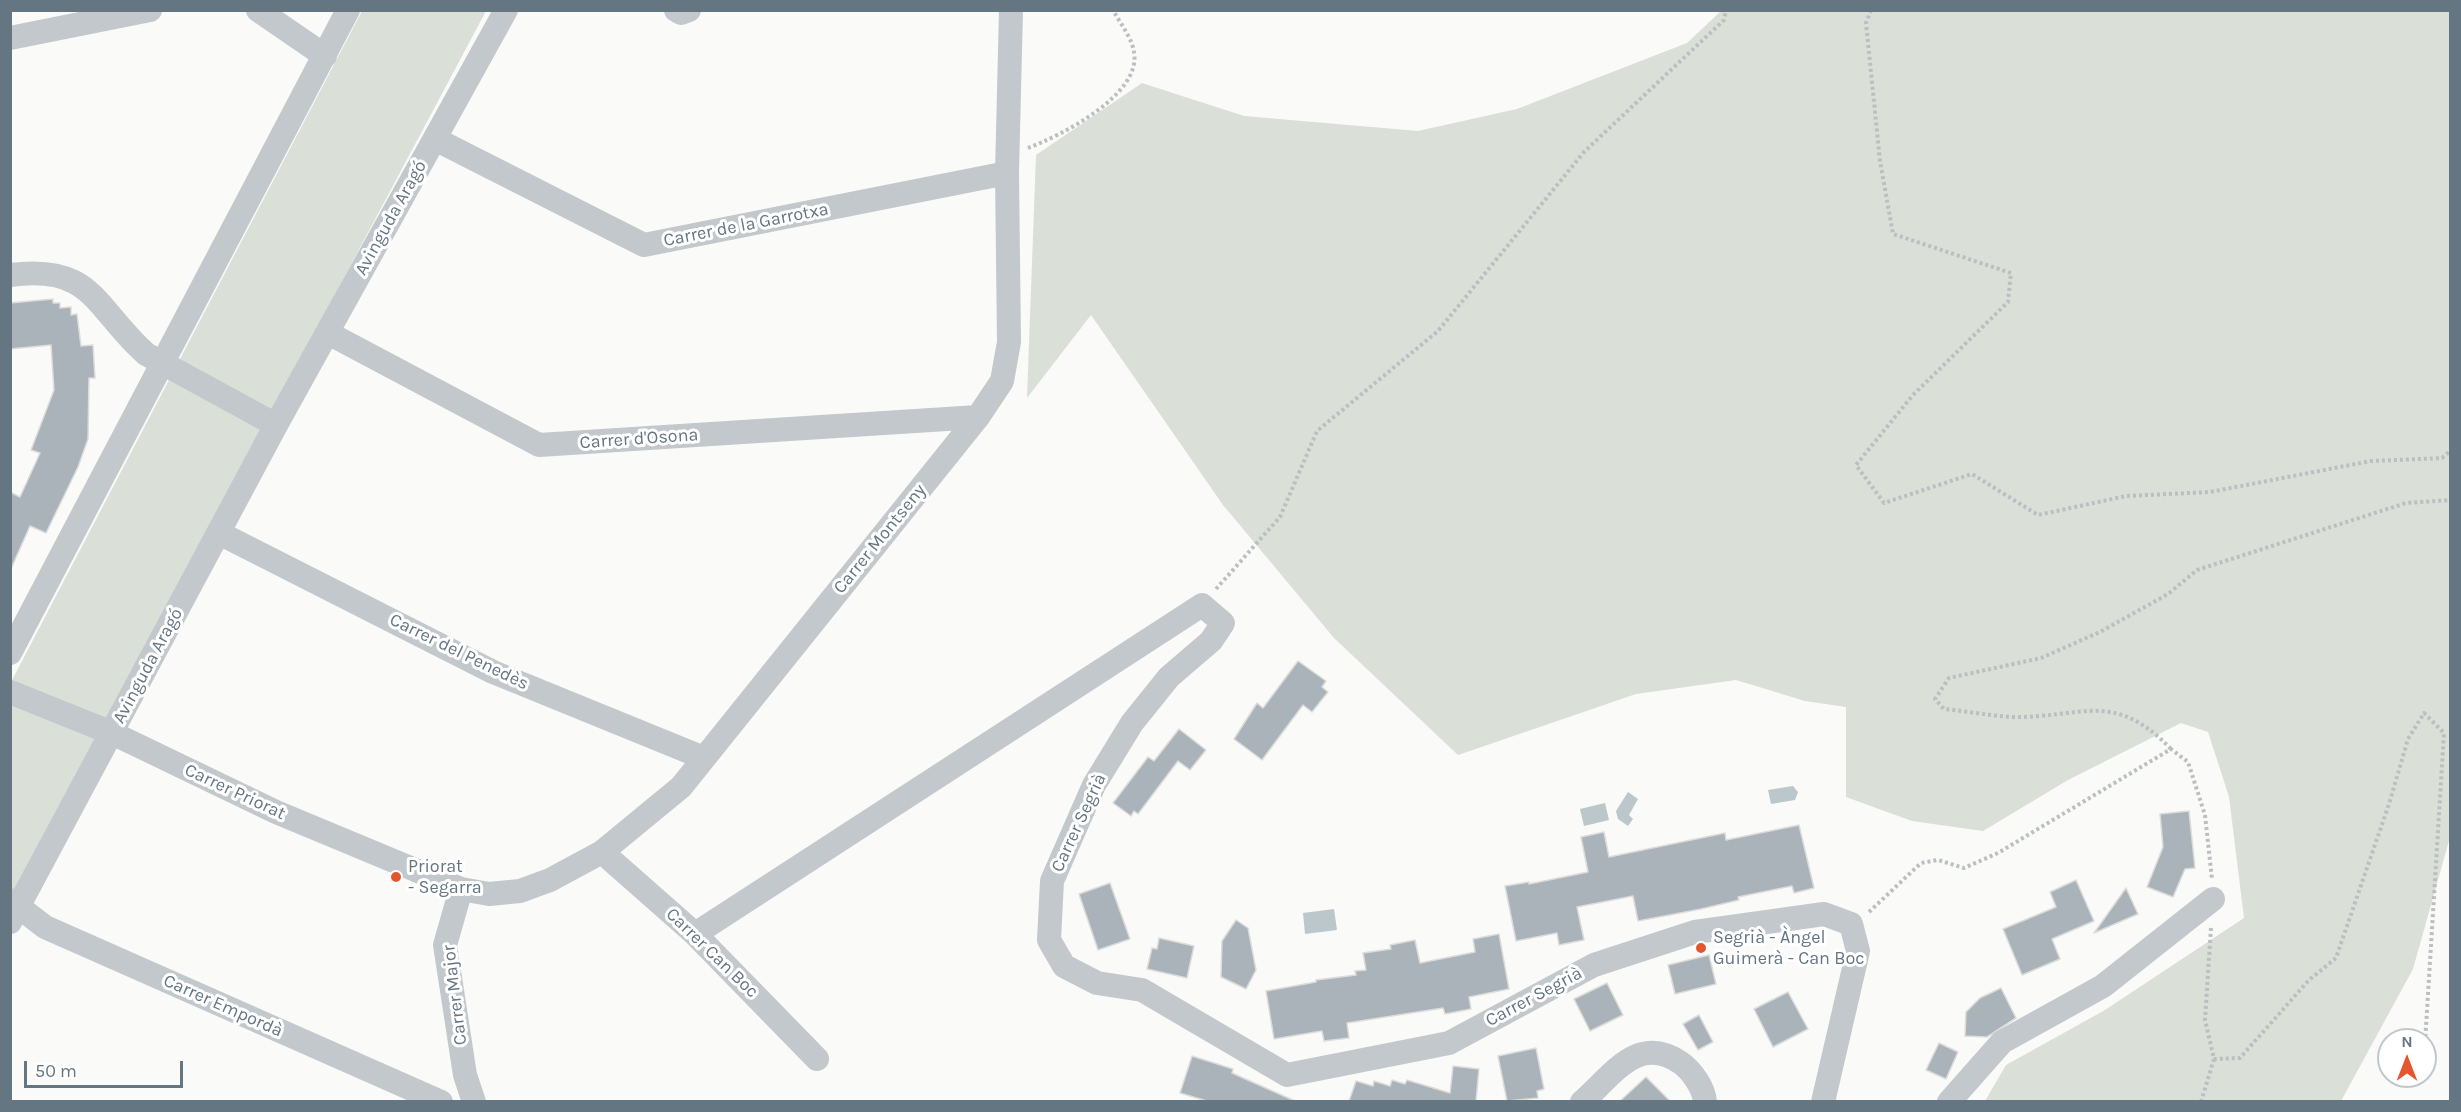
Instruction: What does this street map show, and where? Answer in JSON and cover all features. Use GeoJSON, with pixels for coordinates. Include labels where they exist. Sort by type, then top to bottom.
{"type":"FeatureCollection","features":[{"type":"Feature","properties":{"kind":"street"},"geometry":{"type":"LineString","coordinates":[[10,38],[150,10]]}},
{"type":"Feature","properties":{"kind":"street"},"geometry":{"type":"LineString","coordinates":[[258,10],[325,56]]}},
{"type":"Feature","properties":{"kind":"street"},"geometry":{"type":"LineString","coordinates":[[10,653],[348,10]]}},
{"type":"Feature","properties":{"kind":"street","name":"Avinguda Aragó"},"geometry":{"type":"LineString","coordinates":[[13,909],[112,733],[276,425],[506,10]]}},
{"type":"Feature","properties":{"kind":"street"},"geometry":{"type":"LineString","coordinates":[[676,10],[681,13],[689,10]]}},
{"type":"Feature","properties":{"kind":"street","name":"Carrer Montseny"},"geometry":{"type":"LineString","coordinates":[[461,889],[489,894],[520,891],[550,880],[602,852],[681,787],[978,417],[1002,381],[1009,342],[1007,164],[1011,10]]}},
{"type":"Feature","properties":{"kind":"street","name":"Carrer de la Garrotxa"},"geometry":{"type":"LineString","coordinates":[[435,139],[644,245],[1007,164]]}},
{"type":"Feature","properties":{"kind":"street"},"geometry":{"type":"LineString","coordinates":[[10,275],[44,272],[63,275],[84,287],[101,302],[133,343],[162,363],[276,425]]}},
{"type":"Feature","properties":{"kind":"street","name":"Carrer d'Osona"},"geometry":{"type":"LineString","coordinates":[[328,333],[538,445],[978,417]]}},
{"type":"Feature","properties":{"kind":"street","name":"Carrer del Penedès"},"geometry":{"type":"LineString","coordinates":[[219,533],[493,672],[705,758]]}},
{"type":"Feature","properties":{"kind":"street"},"geometry":{"type":"LineString","coordinates":[[695,934],[1202,605]]}},
{"type":"Feature","properties":{"kind":"street","name":"Carrer Segrià"},"geometry":{"type":"LineString","coordinates":[[1202,605],[1223,623],[1211,641],[1169,677],[1132,723],[1094,785],[1052,881],[1049,940],[1064,966],[1097,983],[1142,990],[1287,1075],[1449,1043],[1594,965],[1695,933],[1824,914],[1851,924]]}},
{"type":"Feature","properties":{"kind":"street","name":"Carrer Priorat"},"geometry":{"type":"LineString","coordinates":[[10,692],[112,733],[276,812],[461,889]]}},
{"type":"Feature","properties":{"kind":"street","name":"Carrer Can Boc"},"geometry":{"type":"LineString","coordinates":[[602,852],[695,934],[817,1059]]}},
{"type":"Feature","properties":{"kind":"street","name":"Carrer Major"},"geometry":{"type":"LineString","coordinates":[[461,889],[446,945],[465,1075],[474,1101]]}},
{"type":"Feature","properties":{"kind":"street"},"geometry":{"type":"LineString","coordinates":[[1949,1101],[2002,1042],[2103,986],[2213,898]]}},
{"type":"Feature","properties":{"kind":"street","name":"Carrer Empordà"},"geometry":{"type":"LineString","coordinates":[[13,909],[45,927],[388,1080],[441,1101]]}},
{"type":"Feature","properties":{"kind":"street"},"geometry":{"type":"LineString","coordinates":[[1826,1101],[1858,951],[1851,924]]}},
{"type":"Feature","properties":{"kind":"street"},"geometry":{"type":"LineString","coordinates":[[1582,1101],[1622,1064],[1644,1051],[1667,1053],[1688,1068],[1704,1095],[1705,1101]]}},
{"type":"Feature","properties":{"kind":"path"},"geometry":{"type":"LineString","coordinates":[[1007,164],[1055,138],[1095,112],[1127,81],[1133,67],[1134,51],[1113,10]]}},
{"type":"Feature","properties":{"kind":"path"},"geometry":{"type":"LineString","coordinates":[[1202,605],[1280,517],[1317,431],[1438,331],[1584,152],[1724,20],[1726,10]]}},
{"type":"Feature","properties":{"kind":"path"},"geometry":{"type":"LineString","coordinates":[[1872,10],[1866,23],[1880,161],[1893,234],[2011,273],[2008,302],[1913,395],[1856,465],[1884,503],[1972,474],[2038,515],[2126,496],[2210,492],[2371,461],[2442,458],[2451,451]]}},
{"type":"Feature","properties":{"kind":"path"},"geometry":{"type":"LineString","coordinates":[[2202,1101],[2214,1059],[2205,1020],[2213,898],[2205,815],[2188,762],[2138,720],[2094,709],[2014,717],[1944,709],[1935,699],[1949,678],[2041,658],[2100,632],[2168,594],[2197,570],[2406,503],[2451,500]]}},
{"type":"Feature","properties":{"kind":"path"},"geometry":{"type":"LineString","coordinates":[[2214,1059],[2241,1058],[2309,980],[2336,958],[2389,804],[2408,739],[2424,713],[2444,733],[2426,1028]]}},
{"type":"Feature","properties":{"kind":"path"},"geometry":{"type":"LineString","coordinates":[[1851,924],[1876,908],[1921,863],[1938,860],[1964,868],[1998,853],[2170,749]]}},
{"type":"Feature","properties":{"kind":"shaded area"},"geometry":{"type":"Polygon","coordinates":[[[362,11],[486,11],[11,903],[11,682],[362,11]]]}},
{"type":"Feature","properties":{"kind":"shaded area"},"geometry":{"type":"Polygon","coordinates":[[[1721,11],[2450,11],[2450,837],[2413,969],[2381,1028],[2377,1028],[2377,1035],[2341,1101],[1985,1101],[2006,1065],[2105,1010],[2244,918],[2229,797],[2208,732],[2181,723],[2068,780],[1983,831],[1912,821],[1846,797],[1846,707],[1805,701],[1736,680],[1636,694],[1458,755],[1334,638],[1223,505],[1091,315],[1027,398],[1036,155],[1142,83],[1244,116],[1418,131],[1517,109],[1687,43],[1721,11]]]}},
{"type":"Feature","properties":{"kind":"shaded area"},"geometry":{"type":"Polygon","coordinates":[[[1793,786],[1798,792],[1795,800],[1771,804],[1768,790],[1793,786]]]}},
{"type":"Feature","properties":{"kind":"shaded area"},"geometry":{"type":"Polygon","coordinates":[[[1628,792],[1638,799],[1629,815],[1633,819],[1628,826],[1618,819],[1616,811],[1628,792]]]}},
{"type":"Feature","properties":{"kind":"shaded area"},"geometry":{"type":"Polygon","coordinates":[[[1605,803],[1609,820],[1584,826],[1580,809],[1605,803]]]}},
{"type":"Feature","properties":{"kind":"shaded area"},"geometry":{"type":"Polygon","coordinates":[[[1334,909],[1337,930],[1305,934],[1303,913],[1334,909]]]}},
{"type":"Feature","properties":{"kind":"building"},"geometry":{"type":"Polygon","coordinates":[[[53,299],[53,303],[60,303],[60,308],[71,307],[71,315],[77,314],[81,346],[93,345],[95,378],[89,378],[88,439],[78,467],[46,533],[30,526],[10,571],[10,492],[20,497],[40,453],[31,450],[54,390],[51,345],[10,349],[10,303],[53,299]]]}},
{"type":"Feature","properties":{"kind":"building"},"geometry":{"type":"Polygon","coordinates":[[[1298,661],[1326,681],[1322,687],[1328,692],[1312,712],[1303,705],[1262,760],[1234,739],[1257,703],[1263,708],[1298,661]]]}},
{"type":"Feature","properties":{"kind":"building"},"geometry":{"type":"Polygon","coordinates":[[[1179,729],[1206,750],[1190,770],[1178,761],[1138,814],[1134,811],[1131,816],[1113,803],[1148,757],[1154,761],[1179,729]]]}},
{"type":"Feature","properties":{"kind":"building"},"geometry":{"type":"Polygon","coordinates":[[[2189,811],[2195,868],[2185,869],[2173,897],[2147,887],[2163,847],[2160,814],[2189,811]]]}},
{"type":"Feature","properties":{"kind":"building"},"geometry":{"type":"Polygon","coordinates":[[[1799,825],[1814,888],[1794,893],[1792,886],[1738,897],[1739,900],[1701,909],[1638,921],[1633,896],[1577,907],[1584,940],[1559,945],[1557,933],[1516,941],[1505,886],[1529,882],[1529,884],[1588,872],[1581,837],[1604,832],[1609,857],[1725,833],[1726,840],[1799,825]]]}},
{"type":"Feature","properties":{"kind":"building"},"geometry":{"type":"Polygon","coordinates":[[[2076,880],[2094,921],[2052,939],[2060,959],[2022,975],[2003,929],[2056,907],[2050,892],[2076,880]]]}},
{"type":"Feature","properties":{"kind":"building"},"geometry":{"type":"Polygon","coordinates":[[[1110,883],[1130,939],[1098,950],[1079,894],[1110,883]]]}},
{"type":"Feature","properties":{"kind":"building"},"geometry":{"type":"Polygon","coordinates":[[[2126,888],[2138,914],[2094,933],[2126,888]]]}},
{"type":"Feature","properties":{"kind":"building"},"geometry":{"type":"Polygon","coordinates":[[[1236,920],[1248,928],[1256,970],[1246,989],[1221,977],[1222,941],[1236,920]]]}},
{"type":"Feature","properties":{"kind":"building"},"geometry":{"type":"Polygon","coordinates":[[[1499,934],[1509,989],[1469,997],[1471,1009],[1445,1014],[1443,1008],[1347,1023],[1349,1038],[1324,1041],[1322,1031],[1274,1039],[1266,991],[1316,982],[1316,980],[1356,975],[1355,971],[1366,970],[1363,953],[1391,949],[1390,945],[1415,940],[1420,963],[1475,952],[1473,939],[1499,934]]]}},
{"type":"Feature","properties":{"kind":"building"},"geometry":{"type":"Polygon","coordinates":[[[1159,938],[1194,946],[1187,978],[1147,969],[1152,948],[1157,949],[1159,938]]]}},
{"type":"Feature","properties":{"kind":"building"},"geometry":{"type":"Polygon","coordinates":[[[1709,955],[1716,984],[1675,994],[1668,965],[1709,955]]]}},
{"type":"Feature","properties":{"kind":"building"},"geometry":{"type":"Polygon","coordinates":[[[1607,983],[1623,1015],[1590,1031],[1574,999],[1607,983]]]}},
{"type":"Feature","properties":{"kind":"building"},"geometry":{"type":"Polygon","coordinates":[[[2001,988],[2016,1018],[1987,1037],[1965,1036],[1966,1012],[1980,998],[2001,988]]]}},
{"type":"Feature","properties":{"kind":"building"},"geometry":{"type":"Polygon","coordinates":[[[1788,992],[1808,1029],[1773,1047],[1754,1009],[1788,992]]]}},
{"type":"Feature","properties":{"kind":"building"},"geometry":{"type":"Polygon","coordinates":[[[1699,1015],[1713,1042],[1698,1050],[1683,1024],[1699,1015]]]}},
{"type":"Feature","properties":{"kind":"building"},"geometry":{"type":"Polygon","coordinates":[[[1939,1043],[1958,1052],[1946,1079],[1926,1070],[1939,1043]]]}},
{"type":"Feature","properties":{"kind":"building"},"geometry":{"type":"Polygon","coordinates":[[[1536,1048],[1544,1089],[1537,1091],[1538,1098],[1507,1101],[1498,1056],[1536,1048]]]}},
{"type":"Feature","properties":{"kind":"building"},"geometry":{"type":"Polygon","coordinates":[[[1192,1056],[1233,1069],[1232,1073],[1295,1101],[1207,1101],[1180,1093],[1192,1056]]]}},
{"type":"Feature","properties":{"kind":"building"},"geometry":{"type":"Polygon","coordinates":[[[1453,1066],[1479,1069],[1476,1101],[1349,1101],[1356,1081],[1373,1086],[1374,1081],[1390,1086],[1392,1080],[1405,1084],[1407,1080],[1450,1093],[1453,1066]]]}},
{"type":"Feature","properties":{"kind":"building"},"geometry":{"type":"Polygon","coordinates":[[[1646,1077],[1670,1101],[1620,1101],[1646,1077]]]}},
{"type":"Feature","properties":{"kind":"place","name":"Priorat - Segarra"},"geometry":{"type":"Point","coordinates":[396,877]}},
{"type":"Feature","properties":{"kind":"place","name":"Segrià - Àngel Guimerà - Can Boc"},"geometry":{"type":"Point","coordinates":[1701,948]}}]}
